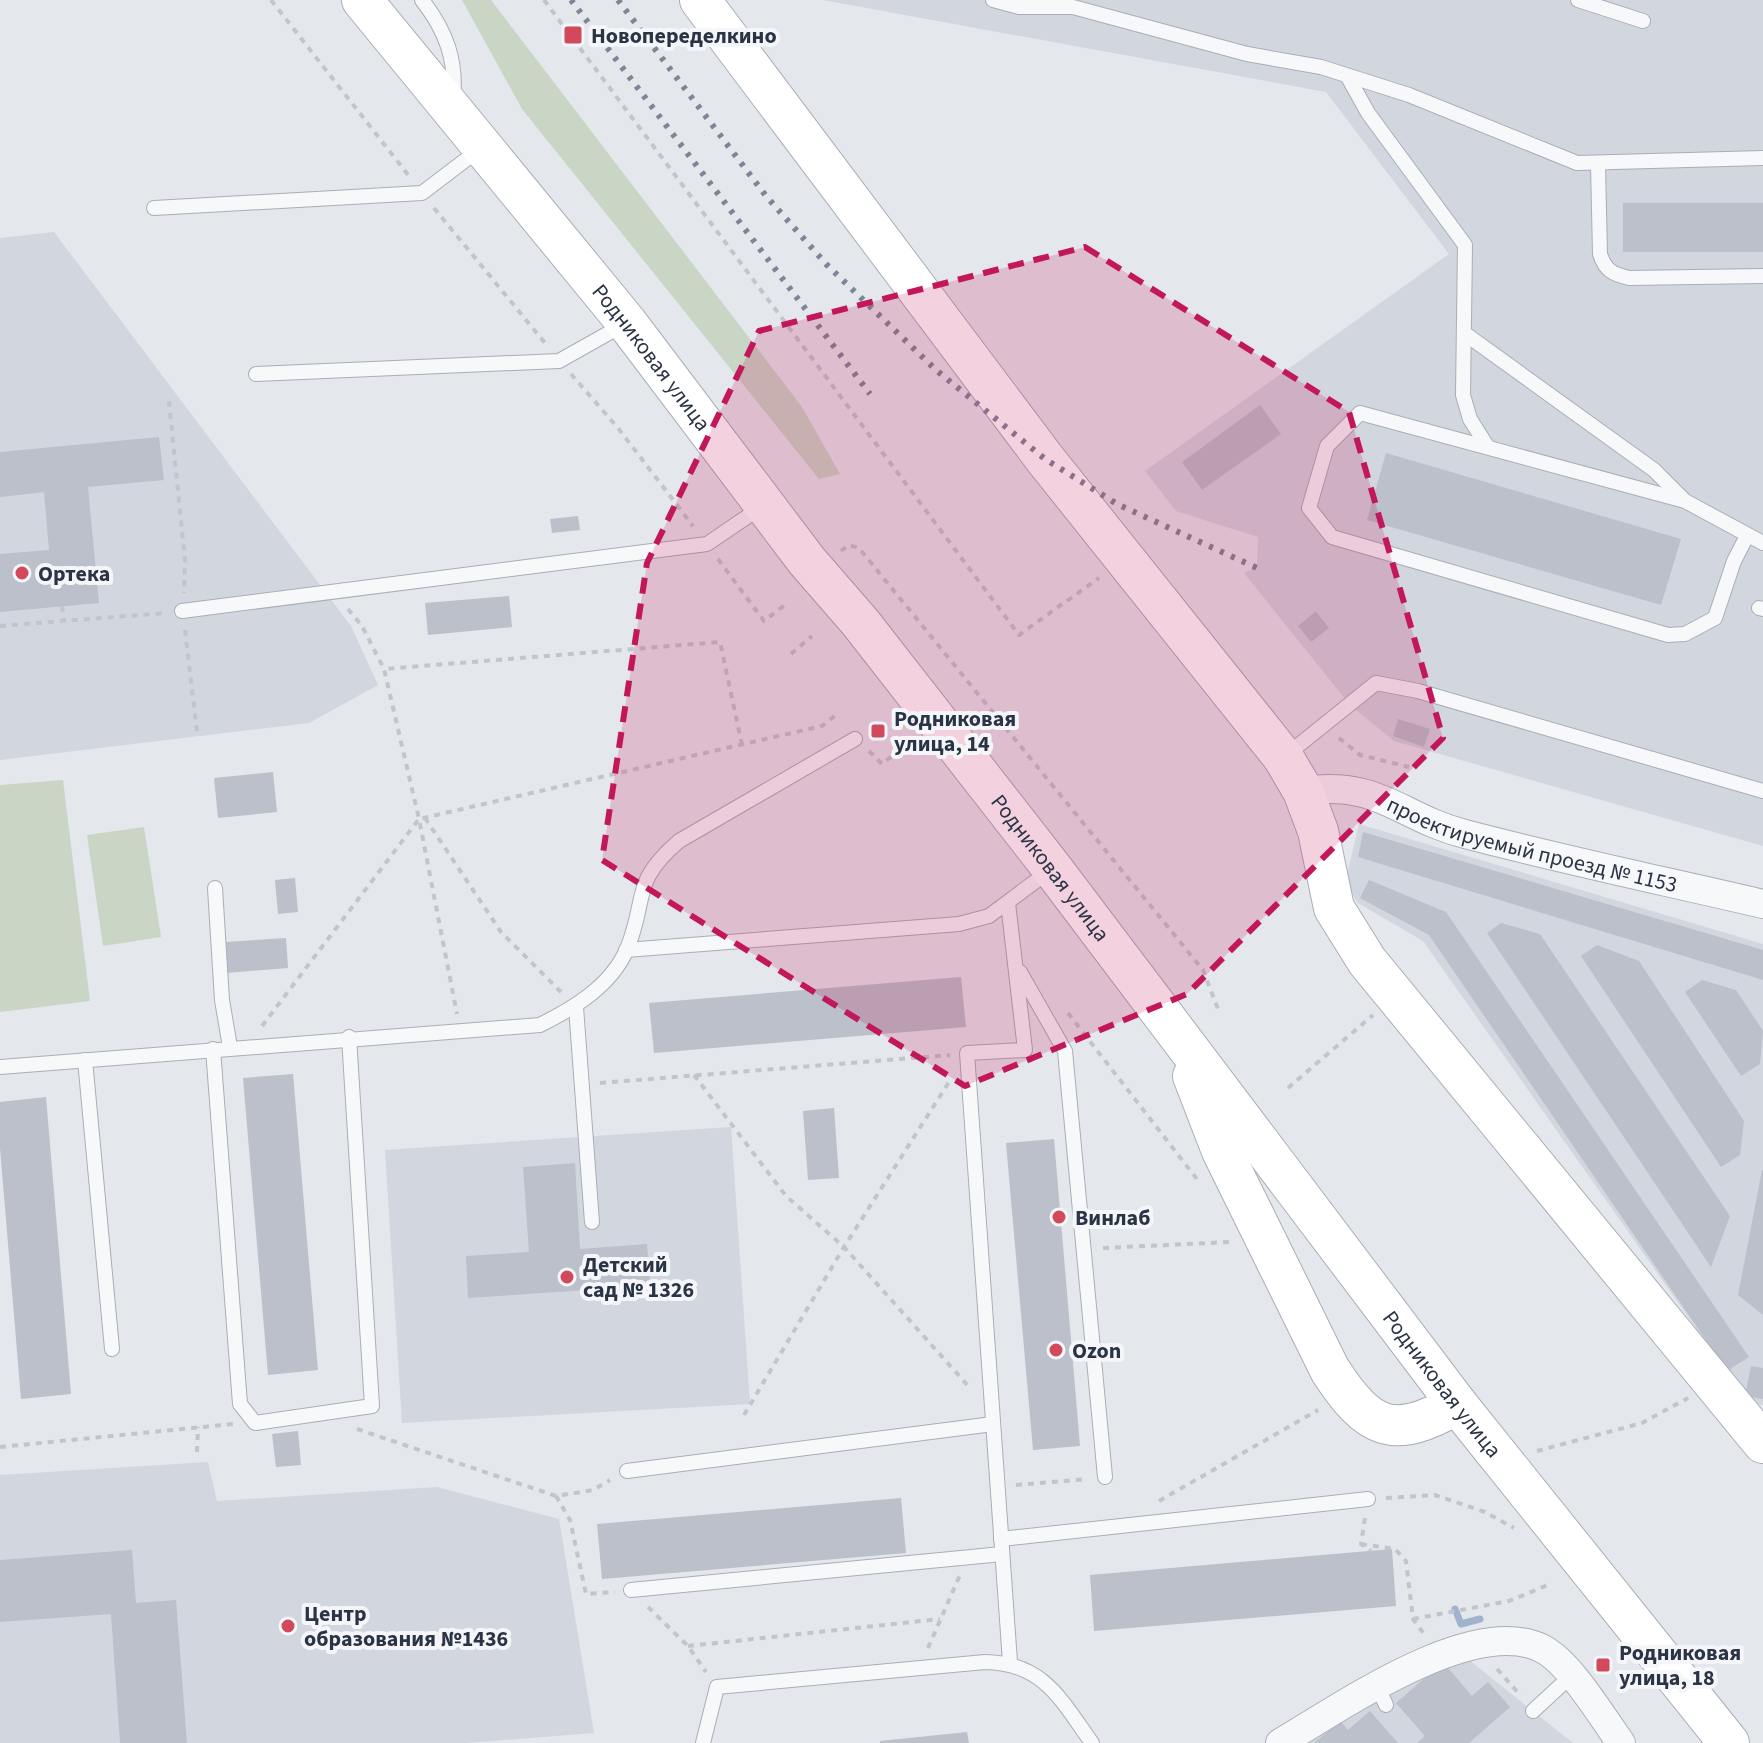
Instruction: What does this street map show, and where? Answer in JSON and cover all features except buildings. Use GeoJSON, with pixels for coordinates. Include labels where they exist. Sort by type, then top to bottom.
{"type":"FeatureCollection","features":[{"type":"Feature","properties":{"kind":"main road","name":"Родниковая улица"},"geometry":{"type":"LineString","coordinates":[[362,0],[627,323],[817,574],[860,622],[1052,868],[1457,1404],[1729,1743]]}},
{"type":"Feature","properties":{"kind":"main road"},"geometry":{"type":"LineString","coordinates":[[700,0],[1045,459],[1283,757],[1303,791],[1318,831],[1334,908],[1367,961],[1763,1443]]}},
{"type":"Feature","properties":{"kind":"main road"},"geometry":{"type":"LineString","coordinates":[[1178,1035],[1222,1151],[1330,1370],[1350,1400],[1367,1416],[1388,1425],[1406,1426],[1424,1423],[1457,1404]]}},
{"type":"Feature","properties":{"kind":"street","name":"проектируемый проезд № 1153"},"geometry":{"type":"LineString","coordinates":[[1303,791],[1337,787],[1374,795],[1461,833],[1763,904]]}},
{"type":"Feature","properties":{"kind":"street"},"geometry":{"type":"LineString","coordinates":[[1294,1739],[1382,1696],[1445,1651],[1503,1641],[1543,1649],[1571,1676],[1621,1743]]}},
{"type":"Feature","properties":{"kind":"lane"},"geometry":{"type":"LineString","coordinates":[[422,0],[443,26],[456,73],[451,112]]}},
{"type":"Feature","properties":{"kind":"lane"},"geometry":{"type":"LineString","coordinates":[[993,0],[1019,7],[1074,3],[1247,54],[1321,67],[1409,95],[1553,156],[1598,165],[1611,159],[1763,158]]}},
{"type":"Feature","properties":{"kind":"lane"},"geometry":{"type":"LineString","coordinates":[[1578,0],[1643,21]]}},
{"type":"Feature","properties":{"kind":"lane"},"geometry":{"type":"LineString","coordinates":[[1348,77],[1368,113],[1465,245],[1463,395],[1470,419],[1487,446]]}},
{"type":"Feature","properties":{"kind":"lane"},"geometry":{"type":"LineString","coordinates":[[154,208],[422,193],[481,148]]}},
{"type":"Feature","properties":{"kind":"lane"},"geometry":{"type":"LineString","coordinates":[[1598,165],[1600,254],[1604,267],[1613,274],[1629,278],[1763,276]]}},
{"type":"Feature","properties":{"kind":"lane"},"geometry":{"type":"LineString","coordinates":[[256,374],[559,361],[627,323]]}},
{"type":"Feature","properties":{"kind":"lane"},"geometry":{"type":"LineString","coordinates":[[1464,333],[1654,470],[1685,501]]}},
{"type":"Feature","properties":{"kind":"lane"},"geometry":{"type":"LineString","coordinates":[[1747,536],[1734,561],[1715,618],[1685,634],[1668,635],[1332,537],[1309,508],[1327,446],[1360,413],[1685,501],[1763,543]]}},
{"type":"Feature","properties":{"kind":"lane"},"geometry":{"type":"LineString","coordinates":[[182,611],[707,544],[766,503]]}},
{"type":"Feature","properties":{"kind":"lane"},"geometry":{"type":"LineString","coordinates":[[1283,757],[1376,683],[1418,691],[1763,791]]}},
{"type":"Feature","properties":{"kind":"lane"},"geometry":{"type":"LineString","coordinates":[[0,1067],[349,1037],[540,1025],[576,1007],[612,973],[626,950],[638,899],[658,859],[679,841],[855,739]]}},
{"type":"Feature","properties":{"kind":"lane"},"geometry":{"type":"LineString","coordinates":[[626,950],[959,924],[989,916],[1052,868]]}},
{"type":"Feature","properties":{"kind":"lane"},"geometry":{"type":"LineString","coordinates":[[215,888],[222,1000],[230,1047]]}},
{"type":"Feature","properties":{"kind":"lane"},"geometry":{"type":"LineString","coordinates":[[1008,903],[1025,1050],[967,1053],[1010,1662]]}},
{"type":"Feature","properties":{"kind":"lane"},"geometry":{"type":"LineString","coordinates":[[1015,964],[1065,1051],[1105,1477]]}},
{"type":"Feature","properties":{"kind":"lane"},"geometry":{"type":"LineString","coordinates":[[576,1007],[592,1222]]}},
{"type":"Feature","properties":{"kind":"lane"},"geometry":{"type":"LineString","coordinates":[[213,1049],[240,1404],[255,1423],[372,1406],[349,1037]]}},
{"type":"Feature","properties":{"kind":"lane"},"geometry":{"type":"LineString","coordinates":[[85,1060],[112,1349]]}},
{"type":"Feature","properties":{"kind":"lane"},"geometry":{"type":"LineString","coordinates":[[627,1471],[993,1424]]}},
{"type":"Feature","properties":{"kind":"lane"},"geometry":{"type":"LineString","coordinates":[[631,1590],[968,1557],[1002,1546],[1368,1499]]}},
{"type":"Feature","properties":{"kind":"lane"},"geometry":{"type":"LineString","coordinates":[[703,1743],[717,1687],[1010,1662],[1047,1681],[1092,1743]]}},
{"type":"Feature","properties":{"kind":"lane"},"geometry":{"type":"LineString","coordinates":[[1529,1706],[1571,1676]]}},
{"type":"Feature","properties":{"kind":"path"},"geometry":{"type":"LineString","coordinates":[[271,0],[422,193],[618,428],[764,621],[786,604]]}},
{"type":"Feature","properties":{"kind":"path"},"geometry":{"type":"LineString","coordinates":[[544,0],[1019,635],[1101,576]]}},
{"type":"Feature","properties":{"kind":"path"},"geometry":{"type":"LineString","coordinates":[[169,401],[185,561],[182,611],[197,731]]}},
{"type":"Feature","properties":{"kind":"path"},"geometry":{"type":"LineString","coordinates":[[849,545],[859,548],[1203,970],[1218,1009]]}},
{"type":"Feature","properties":{"kind":"path"},"geometry":{"type":"LineString","coordinates":[[333,590],[362,626],[384,669],[422,818],[460,1030]]}},
{"type":"Feature","properties":{"kind":"path"},"geometry":{"type":"LineString","coordinates":[[62,606],[64,621]]}},
{"type":"Feature","properties":{"kind":"path"},"geometry":{"type":"LineString","coordinates":[[0,626],[182,611]]}},
{"type":"Feature","properties":{"kind":"path"},"geometry":{"type":"LineString","coordinates":[[791,654],[812,636]]}},
{"type":"Feature","properties":{"kind":"path"},"geometry":{"type":"LineString","coordinates":[[384,669],[720,642],[742,745]]}},
{"type":"Feature","properties":{"kind":"path"},"geometry":{"type":"LineString","coordinates":[[230,1047],[263,1026],[422,818],[822,726],[838,713]]}},
{"type":"Feature","properties":{"kind":"path"},"geometry":{"type":"LineString","coordinates":[[1339,738],[1360,755],[1409,767]]}},
{"type":"Feature","properties":{"kind":"path"},"geometry":{"type":"LineString","coordinates":[[855,739],[882,764],[901,749]]}},
{"type":"Feature","properties":{"kind":"path"},"geometry":{"type":"LineString","coordinates":[[422,818],[501,932],[576,1007]]}},
{"type":"Feature","properties":{"kind":"path"},"geometry":{"type":"LineString","coordinates":[[1288,1088],[1383,1005]]}},
{"type":"Feature","properties":{"kind":"path"},"geometry":{"type":"LineString","coordinates":[[1086,1037],[1208,1193]]}},
{"type":"Feature","properties":{"kind":"path"},"geometry":{"type":"LineString","coordinates":[[582,1085],[967,1053]]}},
{"type":"Feature","properties":{"kind":"path"},"geometry":{"type":"LineString","coordinates":[[744,1415],[844,1247],[967,1053]]}},
{"type":"Feature","properties":{"kind":"path"},"geometry":{"type":"LineString","coordinates":[[694,1075],[786,1196],[844,1247],[986,1406],[993,1424]]}},
{"type":"Feature","properties":{"kind":"path"},"geometry":{"type":"LineString","coordinates":[[1085,1249],[1245,1242]]}},
{"type":"Feature","properties":{"kind":"path"},"geometry":{"type":"LineString","coordinates":[[1537,1451],[1642,1423],[1694,1395]]}},
{"type":"Feature","properties":{"kind":"path"},"geometry":{"type":"LineString","coordinates":[[1156,1503],[1320,1408]]}},
{"type":"Feature","properties":{"kind":"path"},"geometry":{"type":"LineString","coordinates":[[313,1414],[556,1496],[593,1490],[627,1471]]}},
{"type":"Feature","properties":{"kind":"path"},"geometry":{"type":"LineString","coordinates":[[0,1447],[255,1423]]}},
{"type":"Feature","properties":{"kind":"path"},"geometry":{"type":"LineString","coordinates":[[197,1452],[198,1427]]}},
{"type":"Feature","properties":{"kind":"path"},"geometry":{"type":"LineString","coordinates":[[997,1487],[1105,1477]]}},
{"type":"Feature","properties":{"kind":"path"},"geometry":{"type":"LineString","coordinates":[[1361,1544],[1368,1499],[1435,1495],[1485,1512],[1516,1529]]}},
{"type":"Feature","properties":{"kind":"path"},"geometry":{"type":"LineString","coordinates":[[556,1496],[570,1520],[586,1594],[631,1590],[688,1646],[717,1687]]}},
{"type":"Feature","properties":{"kind":"path"},"geometry":{"type":"LineString","coordinates":[[1361,1544],[1371,1551]]}},
{"type":"Feature","properties":{"kind":"path"},"geometry":{"type":"LineString","coordinates":[[1361,1544],[1395,1549],[1406,1561],[1413,1619],[1427,1640]]}},
{"type":"Feature","properties":{"kind":"path"},"geometry":{"type":"LineString","coordinates":[[918,1668],[968,1557]]}},
{"type":"Feature","properties":{"kind":"path"},"geometry":{"type":"LineString","coordinates":[[1413,1619],[1509,1601],[1548,1585]]}},
{"type":"Feature","properties":{"kind":"path"},"geometry":{"type":"LineString","coordinates":[[688,1646],[940,1619]]}},
{"type":"Feature","properties":{"kind":"path"},"geometry":{"type":"LineString","coordinates":[[1488,1659],[1529,1706]]}},
{"type":"Feature","properties":{"kind":"highlighted area"},"geometry":{"type":"Polygon","coordinates":[[[1085,247],[1349,412],[1443,738],[1187,994],[965,1086],[602,860],[647,563],[759,331],[1085,247]]]}},
{"type":"Feature","properties":{"kind":"shaded area"},"geometry":{"type":"Polygon","coordinates":[[[823,0],[1763,0],[1763,846],[1394,741],[1350,705],[1244,573],[1257,567],[1258,537],[1176,511],[1145,471],[1449,254],[1326,92],[823,0]]]}},
{"type":"Feature","properties":{"kind":"shaded area"},"geometry":{"type":"Polygon","coordinates":[[[54,232],[351,626],[378,685],[309,723],[0,760],[0,238],[54,232]]]}},
{"type":"Feature","properties":{"kind":"shaded area"},"geometry":{"type":"Polygon","coordinates":[[[1359,824],[1763,944],[1763,1405],[1749,1403],[1423,941],[1358,903],[1345,883],[1359,824]]]}},
{"type":"Feature","properties":{"kind":"shaded area","name":"Детский сад № 1326"},"geometry":{"type":"Polygon","coordinates":[[[731,1127],[750,1404],[402,1423],[385,1150],[731,1127]]]}},
{"type":"Feature","properties":{"kind":"shaded area","name":"Центр образования №1436"},"geometry":{"type":"Polygon","coordinates":[[[208,1462],[217,1501],[437,1487],[559,1519],[594,1733],[467,1743],[0,1743],[0,1475],[208,1462]]]}},
{"type":"Feature","properties":{"kind":"shaded area"},"geometry":{"type":"Polygon","coordinates":[[[1454,1648],[1573,1743],[1284,1743],[1454,1648]]]}},
{"type":"Feature","properties":{"kind":"green space"},"geometry":{"type":"Polygon","coordinates":[[[462,0],[491,0],[802,407],[840,474],[819,479],[522,109],[462,0]]]}},
{"type":"Feature","properties":{"kind":"green space"},"geometry":{"type":"Polygon","coordinates":[[[63,780],[90,1001],[0,1012],[0,785],[63,780]]]}},
{"type":"Feature","properties":{"kind":"green space"},"geometry":{"type":"Polygon","coordinates":[[[144,827],[161,937],[103,946],[87,835],[144,827]]]}},
{"type":"Feature","properties":{"kind":"waterway"},"geometry":{"type":"LineString","coordinates":[[1455,1609],[1461,1624],[1480,1619]]}},
{"type":"Feature","properties":{"kind":"railway"},"geometry":{"type":"LineString","coordinates":[[571,0],[870,394]]}},
{"type":"Feature","properties":{"kind":"railway"},"geometry":{"type":"LineString","coordinates":[[618,0],[766,196],[827,265],[936,370],[1045,459],[1117,504],[1257,568]]}},
{"type":"Feature","properties":{"kind":"place","name":"Новопеределкино"},"geometry":{"type":"Point","coordinates":[573,35]}},
{"type":"Feature","properties":{"kind":"place","name":"Ортека"},"geometry":{"type":"Point","coordinates":[22,573]}},
{"type":"Feature","properties":{"kind":"place","name":"Родниковая улица, 14"},"geometry":{"type":"Point","coordinates":[878,731]}},
{"type":"Feature","properties":{"kind":"place","name":"Винлаб"},"geometry":{"type":"Point","coordinates":[1059,1217]}},
{"type":"Feature","properties":{"kind":"place","name":"Детский сад № 1326"},"geometry":{"type":"Point","coordinates":[567,1277]}},
{"type":"Feature","properties":{"kind":"place","name":"Ozon"},"geometry":{"type":"Point","coordinates":[1056,1350]}},
{"type":"Feature","properties":{"kind":"place","name":"Центр образования №1436"},"geometry":{"type":"Point","coordinates":[288,1626]}},
{"type":"Feature","properties":{"kind":"place","name":"Родниковая улица, 18"},"geometry":{"type":"Point","coordinates":[1603,1665]}}]}
